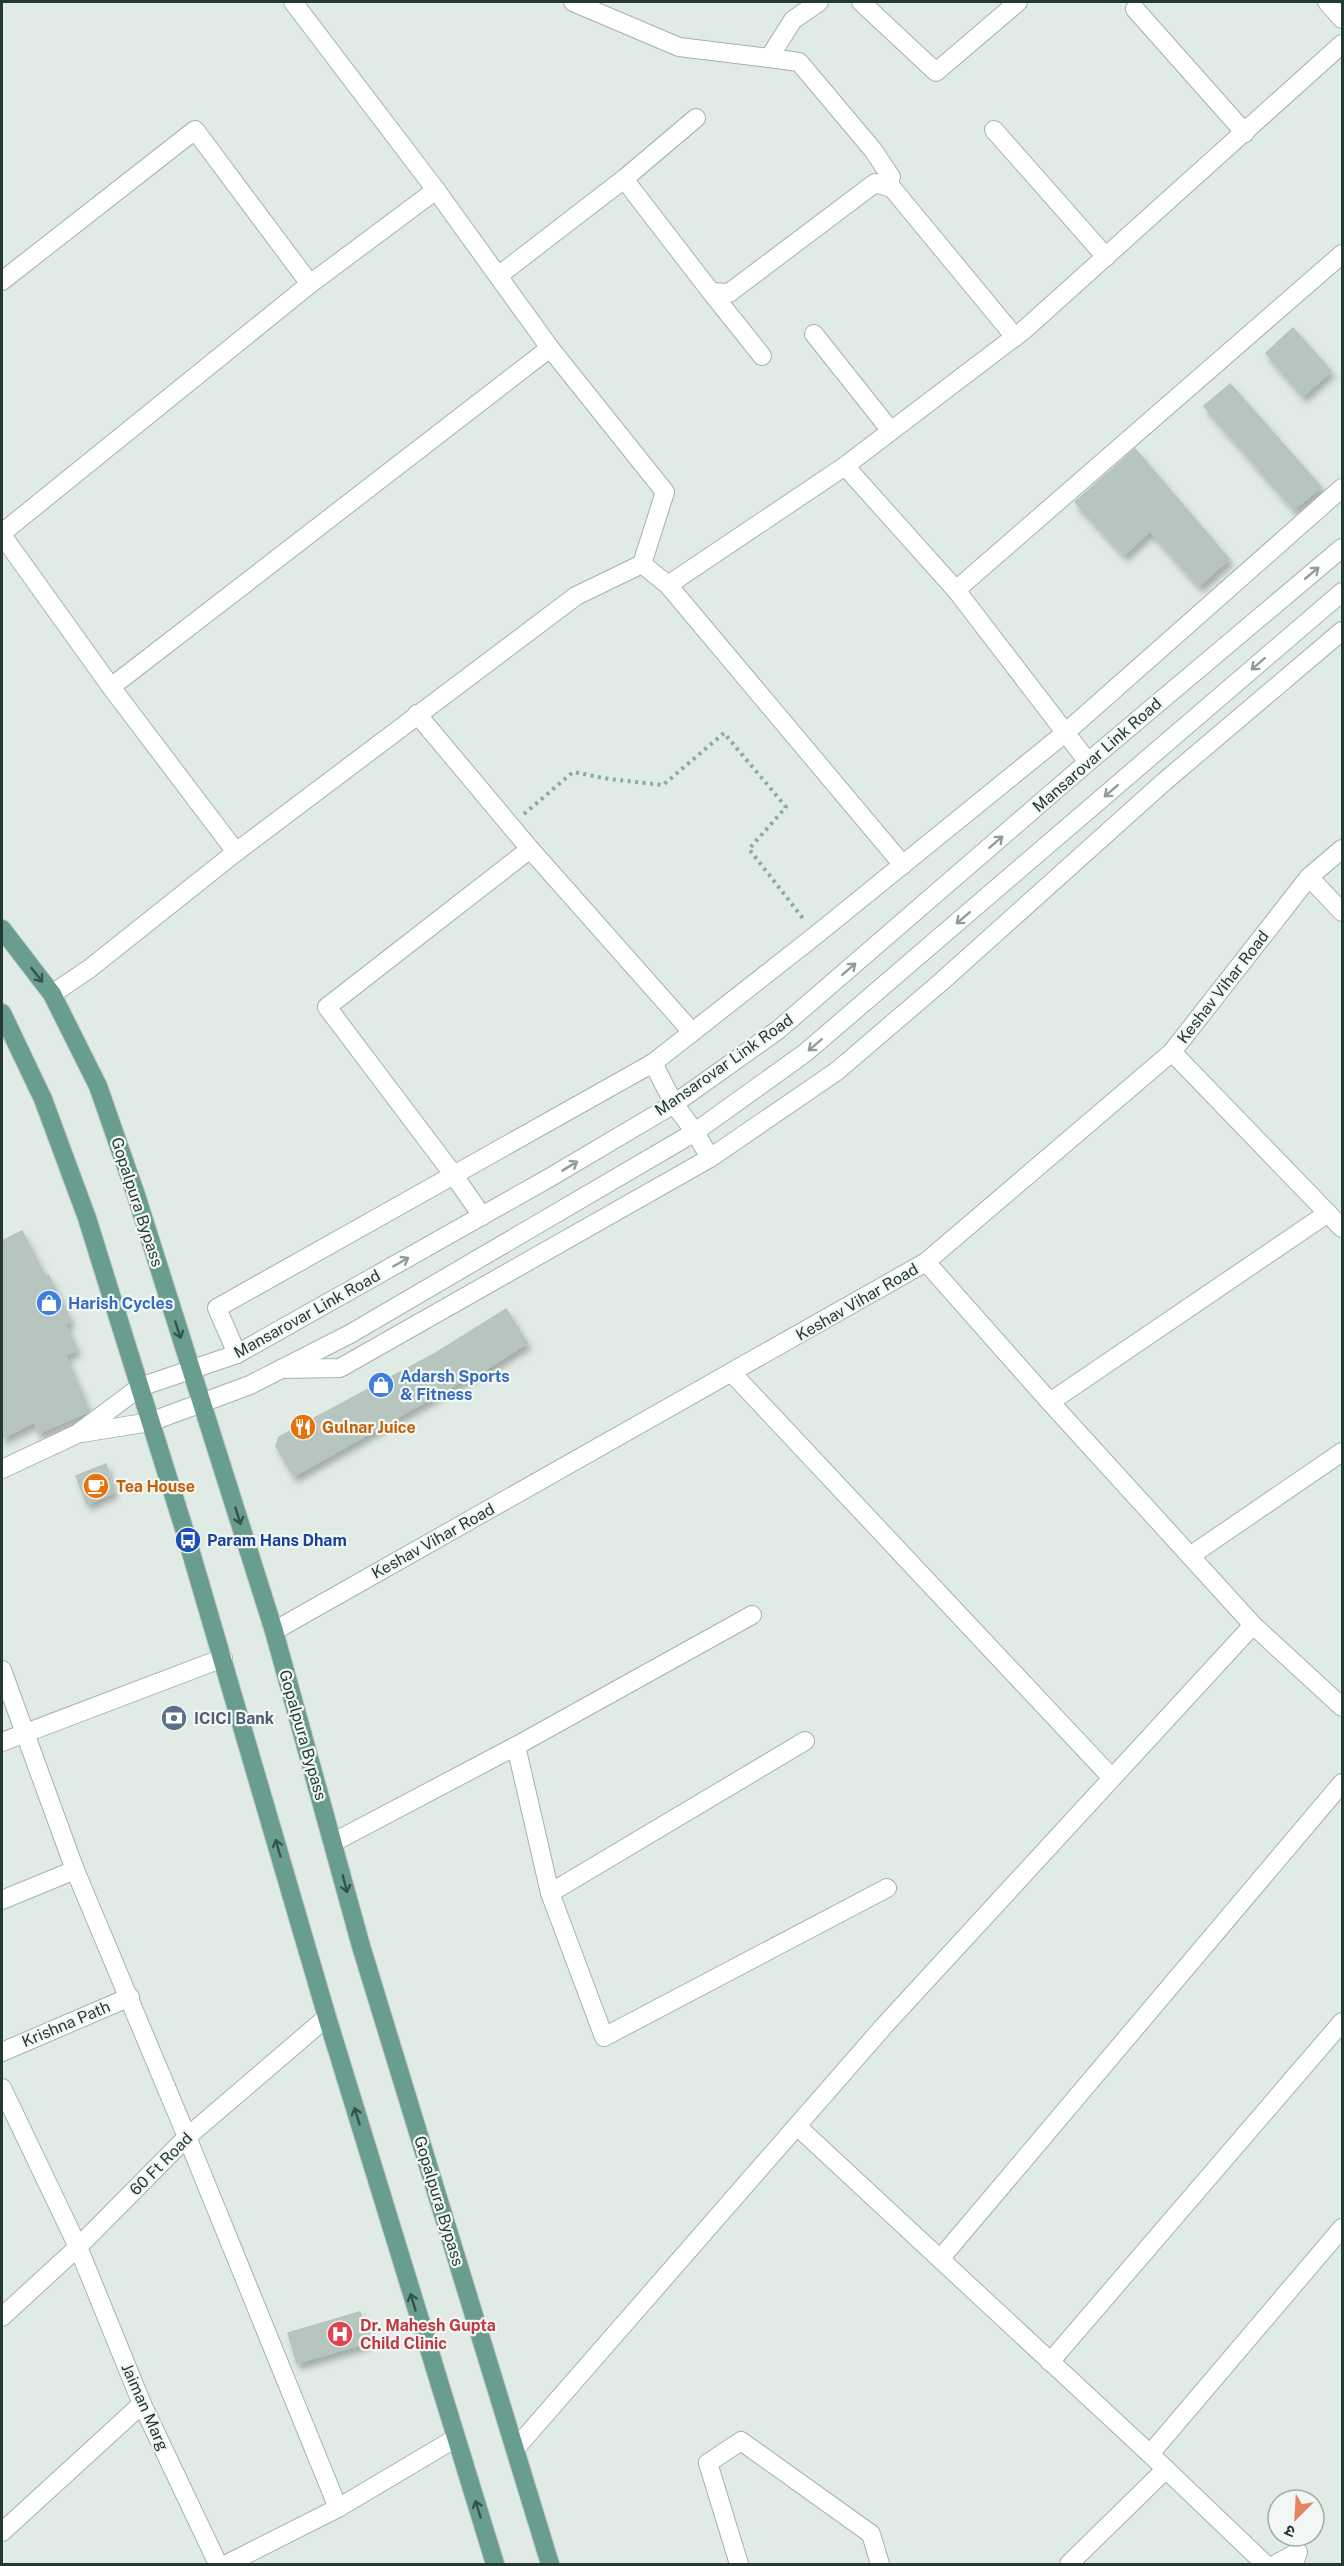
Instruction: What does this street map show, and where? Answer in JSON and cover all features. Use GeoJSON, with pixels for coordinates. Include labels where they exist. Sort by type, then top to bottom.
{"type":"FeatureCollection","features":[{"type":"Feature","properties":{"kind":"main road","name":"Gopalpura Bypass"},"geometry":{"type":"LineString","coordinates":[[2,929],[52,994],[98,1086],[136,1195],[274,1631],[361,1946],[550,2565]]}},
{"type":"Feature","properties":{"kind":"main road"},"geometry":{"type":"LineString","coordinates":[[2,1013],[43,1099],[83,1208],[140,1387],[223,1658],[327,2017],[495,2565]]}},
{"type":"Feature","properties":{"kind":"street"},"geometry":{"type":"LineString","coordinates":[[52,994],[89,969],[236,852],[576,596],[642,564],[665,492],[550,348],[436,190],[293,2]]}},
{"type":"Feature","properties":{"kind":"street"},"geometry":{"type":"LineString","coordinates":[[573,2],[679,46],[799,62],[873,150],[891,177]]}},
{"type":"Feature","properties":{"kind":"street"},"geometry":{"type":"LineString","coordinates":[[769,58],[793,20],[819,2]]}},
{"type":"Feature","properties":{"kind":"street"},"geometry":{"type":"LineString","coordinates":[[861,2],[936,72],[1018,2]]}},
{"type":"Feature","properties":{"kind":"street"},"geometry":{"type":"LineString","coordinates":[[1327,2],[1342,19]]}},
{"type":"Feature","properties":{"kind":"street"},"geometry":{"type":"LineString","coordinates":[[1135,9],[1245,133]]}},
{"type":"Feature","properties":{"kind":"street"},"geometry":{"type":"LineString","coordinates":[[668,585],[845,466],[1015,337],[1342,44]]}},
{"type":"Feature","properties":{"kind":"street"},"geometry":{"type":"LineString","coordinates":[[498,276],[624,179],[696,118]]}},
{"type":"Feature","properties":{"kind":"street"},"geometry":{"type":"LineString","coordinates":[[2,281],[195,130],[310,284]]}},
{"type":"Feature","properties":{"kind":"street"},"geometry":{"type":"LineString","coordinates":[[994,130],[1106,257]]}},
{"type":"Feature","properties":{"kind":"street"},"geometry":{"type":"LineString","coordinates":[[624,179],[762,356]]}},
{"type":"Feature","properties":{"kind":"street"},"geometry":{"type":"LineString","coordinates":[[711,292],[729,293],[875,183],[892,188],[1015,337]]}},
{"type":"Feature","properties":{"kind":"street"},"geometry":{"type":"LineString","coordinates":[[236,852],[111,687],[2,534],[310,284],[436,190]]}},
{"type":"Feature","properties":{"kind":"street"},"geometry":{"type":"LineString","coordinates":[[956,590],[1342,255]]}},
{"type":"Feature","properties":{"kind":"street"},"geometry":{"type":"LineString","coordinates":[[814,334],[891,431]]}},
{"type":"Feature","properties":{"kind":"street"},"geometry":{"type":"LineString","coordinates":[[111,687],[550,348]]}},
{"type":"Feature","properties":{"kind":"street"},"geometry":{"type":"LineString","coordinates":[[845,466],[956,590],[1088,762]]}},
{"type":"Feature","properties":{"kind":"street"},"geometry":{"type":"LineString","coordinates":[[237,1354],[217,1308],[653,1063],[816,935],[1065,733],[1342,488]]}},
{"type":"Feature","properties":{"kind":"street","name":"Mansarovar Link Road"},"geometry":{"type":"LineString","coordinates":[[77,1434],[140,1387],[237,1354],[482,1216],[674,1104],[778,1030],[1088,762],[1342,548]]}},
{"type":"Feature","properties":{"kind":"street"},"geometry":{"type":"LineString","coordinates":[[642,564],[668,585],[903,865]]}},
{"type":"Feature","properties":{"kind":"street"},"geometry":{"type":"LineString","coordinates":[[2,1469],[77,1434],[150,1422],[250,1385],[350,1334],[695,1132],[805,1053],[1342,592]]}},
{"type":"Feature","properties":{"kind":"street"},"geometry":{"type":"LineString","coordinates":[[280,1370],[340,1368],[710,1158],[837,1071],[941,982],[1165,781],[1342,631]]}},
{"type":"Feature","properties":{"kind":"street"},"geometry":{"type":"LineString","coordinates":[[417,714],[510,826],[692,1032]]}},
{"type":"Feature","properties":{"kind":"street"},"geometry":{"type":"LineString","coordinates":[[1149,758],[1165,781]]}},
{"type":"Feature","properties":{"kind":"street"},"geometry":{"type":"LineString","coordinates":[[482,1216],[327,1007],[530,849]]}},
{"type":"Feature","properties":{"kind":"street","name":"Keshav Vihar Road"},"geometry":{"type":"LineString","coordinates":[[274,1631],[926,1262],[1172,1052],[1309,877],[1342,849]]}},
{"type":"Feature","properties":{"kind":"street"},"geometry":{"type":"LineString","coordinates":[[1309,877],[1342,912]]}},
{"type":"Feature","properties":{"kind":"street"},"geometry":{"type":"LineString","coordinates":[[1172,1052],[1342,1228]]}},
{"type":"Feature","properties":{"kind":"street"},"geometry":{"type":"LineString","coordinates":[[653,1063],[674,1104],[695,1132],[710,1158]]}},
{"type":"Feature","properties":{"kind":"street"},"geometry":{"type":"LineString","coordinates":[[1050,1402],[1328,1214]]}},
{"type":"Feature","properties":{"kind":"street"},"geometry":{"type":"LineString","coordinates":[[926,1262],[1253,1625],[1342,1707]]}},
{"type":"Feature","properties":{"kind":"street"},"geometry":{"type":"LineString","coordinates":[[732,1373],[1112,1778]]}},
{"type":"Feature","properties":{"kind":"street"},"geometry":{"type":"LineString","coordinates":[[1190,1556],[1342,1452]]}},
{"type":"Feature","properties":{"kind":"street"},"geometry":{"type":"LineString","coordinates":[[334,1842],[516,1746],[752,1615]]}},
{"type":"Feature","properties":{"kind":"street"},"geometry":{"type":"LineString","coordinates":[[515,2450],[884,2026],[1253,1625]]}},
{"type":"Feature","properties":{"kind":"street"},"geometry":{"type":"LineString","coordinates":[[2,1742],[223,1658]]}},
{"type":"Feature","properties":{"kind":"street"},"geometry":{"type":"LineString","coordinates":[[2,1670],[75,1870],[130,1997],[338,2508]]}},
{"type":"Feature","properties":{"kind":"street"},"geometry":{"type":"LineString","coordinates":[[550,1893],[805,1741]]}},
{"type":"Feature","properties":{"kind":"street"},"geometry":{"type":"LineString","coordinates":[[516,1746],[550,1893],[604,2037],[887,1888]]}},
{"type":"Feature","properties":{"kind":"street"},"geometry":{"type":"LineString","coordinates":[[940,2259],[1342,1783]]}},
{"type":"Feature","properties":{"kind":"street"},"geometry":{"type":"LineString","coordinates":[[2,1900],[75,1870]]}},
{"type":"Feature","properties":{"kind":"street","name":"Krishna Path"},"geometry":{"type":"LineString","coordinates":[[2,2052],[130,1997]]}},
{"type":"Feature","properties":{"kind":"street","name":"60 Ft Road"},"geometry":{"type":"LineString","coordinates":[[2,2317],[78,2247],[187,2137],[327,2017]]}},
{"type":"Feature","properties":{"kind":"street"},"geometry":{"type":"LineString","coordinates":[[1050,2362],[1342,2022]]}},
{"type":"Feature","properties":{"kind":"street","name":"Jaiman Marg"},"geometry":{"type":"LineString","coordinates":[[2,2088],[78,2247],[142,2404],[218,2565]]}},
{"type":"Feature","properties":{"kind":"street"},"geometry":{"type":"LineString","coordinates":[[798,2127],[1166,2469],[1264,2565]]}},
{"type":"Feature","properties":{"kind":"street"},"geometry":{"type":"LineString","coordinates":[[1150,2454],[1342,2228]]}},
{"type":"Feature","properties":{"kind":"street"},"geometry":{"type":"LineString","coordinates":[[2,2532],[142,2404]]}},
{"type":"Feature","properties":{"kind":"street"},"geometry":{"type":"LineString","coordinates":[[226,2565],[338,2508],[456,2438]]}},
{"type":"Feature","properties":{"kind":"street"},"geometry":{"type":"LineString","coordinates":[[739,2565],[708,2463],[741,2441],[871,2534],[880,2565]]}},
{"type":"Feature","properties":{"kind":"street"},"geometry":{"type":"LineString","coordinates":[[1069,2565],[1166,2469]]}},
{"type":"Feature","properties":{"kind":"street"},"geometry":{"type":"LineString","coordinates":[[1276,2565],[1298,2552],[1294,2565]]}},
{"type":"Feature","properties":{"kind":"path"},"geometry":{"type":"LineString","coordinates":[[510,826],[573,772],[663,785],[724,733],[786,807],[749,849],[816,935]]}},
{"type":"Feature","properties":{"kind":"building"},"geometry":{"type":"Polygon","coordinates":[[[1293,328],[1331,371],[1303,396],[1266,353],[1293,328]]]}},
{"type":"Feature","properties":{"kind":"building"},"geometry":{"type":"Polygon","coordinates":[[[1230,384],[1321,487],[1294,509],[1204,406],[1230,384]]]}},
{"type":"Feature","properties":{"kind":"building"},"geometry":{"type":"Polygon","coordinates":[[[1135,449],[1229,559],[1199,586],[1150,531],[1124,555],[1075,502],[1135,449]]]}},
{"type":"Feature","properties":{"kind":"building"},"geometry":{"type":"Polygon","coordinates":[[[22,1231],[71,1321],[65,1324],[77,1350],[65,1355],[89,1411],[39,1433],[34,1422],[2,1438],[2,1241],[22,1231]]]}},
{"type":"Feature","properties":{"kind":"building"},"geometry":{"type":"Polygon","coordinates":[[[506,1309],[527,1343],[486,1369],[294,1476],[276,1446],[279,1437],[436,1353],[506,1309]]]}},
{"type":"Feature","properties":{"kind":"building","name":"Tea House"},"geometry":{"type":"Polygon","coordinates":[[[106,1464],[114,1492],[87,1504],[76,1476],[106,1464]]]}},
{"type":"Feature","properties":{"kind":"building"},"geometry":{"type":"Polygon","coordinates":[[[360,2312],[369,2342],[297,2363],[288,2333],[360,2312]]]}},
{"type":"Feature","properties":{"kind":"place","name":"Harish Cycles"},"geometry":{"type":"Point","coordinates":[49,1303]}},
{"type":"Feature","properties":{"kind":"place","name":"Adarsh Sports & Fitness"},"geometry":{"type":"Point","coordinates":[381,1385]}},
{"type":"Feature","properties":{"kind":"place","name":"Gulnar Juice"},"geometry":{"type":"Point","coordinates":[303,1427]}},
{"type":"Feature","properties":{"kind":"place","name":"Tea House"},"geometry":{"type":"Point","coordinates":[96,1486]}},
{"type":"Feature","properties":{"kind":"place","name":"Param Hans Dham"},"geometry":{"type":"Point","coordinates":[188,1540]}},
{"type":"Feature","properties":{"kind":"place","name":"ICICI Bank"},"geometry":{"type":"Point","coordinates":[174,1718]}},
{"type":"Feature","properties":{"kind":"place","name":"Dr. Mahesh Gupta Child Clinic"},"geometry":{"type":"Point","coordinates":[340,2334]}}]}
